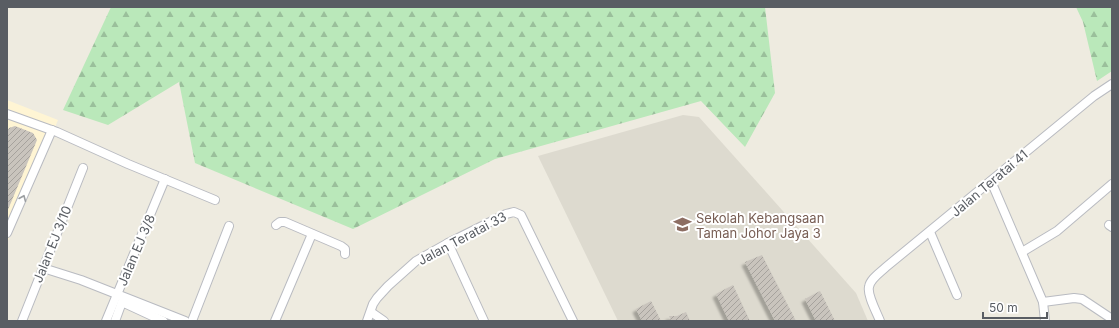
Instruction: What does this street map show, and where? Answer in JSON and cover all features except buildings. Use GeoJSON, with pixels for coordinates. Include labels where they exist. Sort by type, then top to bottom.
{"type":"FeatureCollection","features":[{"type":"Feature","properties":{"kind":"street","name":"Jalan Teratai 41"},"geometry":{"type":"LineString","coordinates":[[880,321],[869,294],[869,287],[873,280],[886,267],[1094,96],[1112,84]]}},
{"type":"Feature","properties":{"kind":"street"},"geometry":{"type":"LineString","coordinates":[[7,114],[52,130],[128,164],[215,200]]}},
{"type":"Feature","properties":{"kind":"street"},"geometry":{"type":"LineString","coordinates":[[7,233],[52,130]]}},
{"type":"Feature","properties":{"kind":"street","name":"Jalan EJ 3/10"},"geometry":{"type":"LineString","coordinates":[[22,321],[84,168]]}},
{"type":"Feature","properties":{"kind":"street","name":"Jalan EJ 3/8"},"geometry":{"type":"LineString","coordinates":[[106,321],[165,179]]}},
{"type":"Feature","properties":{"kind":"street"},"geometry":{"type":"LineString","coordinates":[[991,181],[1043,302],[1045,321]]}},
{"type":"Feature","properties":{"kind":"street"},"geometry":{"type":"LineString","coordinates":[[1022,252],[1057,231],[1112,184]]}},
{"type":"Feature","properties":{"kind":"street","name":"Jalan Teratai 33"},"geometry":{"type":"LineString","coordinates":[[367,321],[377,298],[416,261],[506,214],[514,212],[521,215],[573,321]]}},
{"type":"Feature","properties":{"kind":"street"},"geometry":{"type":"LineString","coordinates":[[276,225],[282,221],[342,246],[345,249],[345,254]]}},
{"type":"Feature","properties":{"kind":"street"},"geometry":{"type":"LineString","coordinates":[[192,321],[229,226]]}},
{"type":"Feature","properties":{"kind":"street"},"geometry":{"type":"LineString","coordinates":[[930,232],[957,295]]}},
{"type":"Feature","properties":{"kind":"street"},"geometry":{"type":"LineString","coordinates":[[275,321],[312,234]]}},
{"type":"Feature","properties":{"kind":"street"},"geometry":{"type":"LineString","coordinates":[[448,243],[484,321]]}},
{"type":"Feature","properties":{"kind":"street"},"geometry":{"type":"LineString","coordinates":[[43,268],[80,280],[185,321]]}},
{"type":"Feature","properties":{"kind":"street"},"geometry":{"type":"LineString","coordinates":[[1043,302],[1074,298],[1082,300],[1112,319]]}},
{"type":"Feature","properties":{"kind":"street"},"geometry":{"type":"LineString","coordinates":[[115,321],[122,302],[163,321]]}},
{"type":"Feature","properties":{"kind":"street"},"geometry":{"type":"LineString","coordinates":[[371,312],[384,321]]}},
{"type":"Feature","properties":{"kind":"shaded area"},"geometry":{"type":"Polygon","coordinates":[[[7,100],[58,120],[7,243],[7,100]]]}},
{"type":"Feature","properties":{"kind":"shaded area","name":"Sekolah Kebangsaan Taman Johor Jaya 3"},"geometry":{"type":"Polygon","coordinates":[[[683,115],[699,117],[856,293],[868,321],[618,321],[538,156],[683,115]]]}},
{"type":"Feature","properties":{"kind":"green space"},"geometry":{"type":"Polygon","coordinates":[[[111,7],[765,7],[775,93],[745,147],[701,101],[495,159],[353,229],[195,163],[179,82],[108,125],[63,110],[111,7]]]}},
{"type":"Feature","properties":{"kind":"green space"},"geometry":{"type":"Polygon","coordinates":[[[1076,7],[1112,7],[1112,71],[1097,81],[1083,22],[1076,7]]]}},
{"type":"Feature","properties":{"kind":"place","name":"Sekolah Kebangsaan Taman Johor Jaya 3"},"geometry":{"type":"Point","coordinates":[683,225]}}]}
